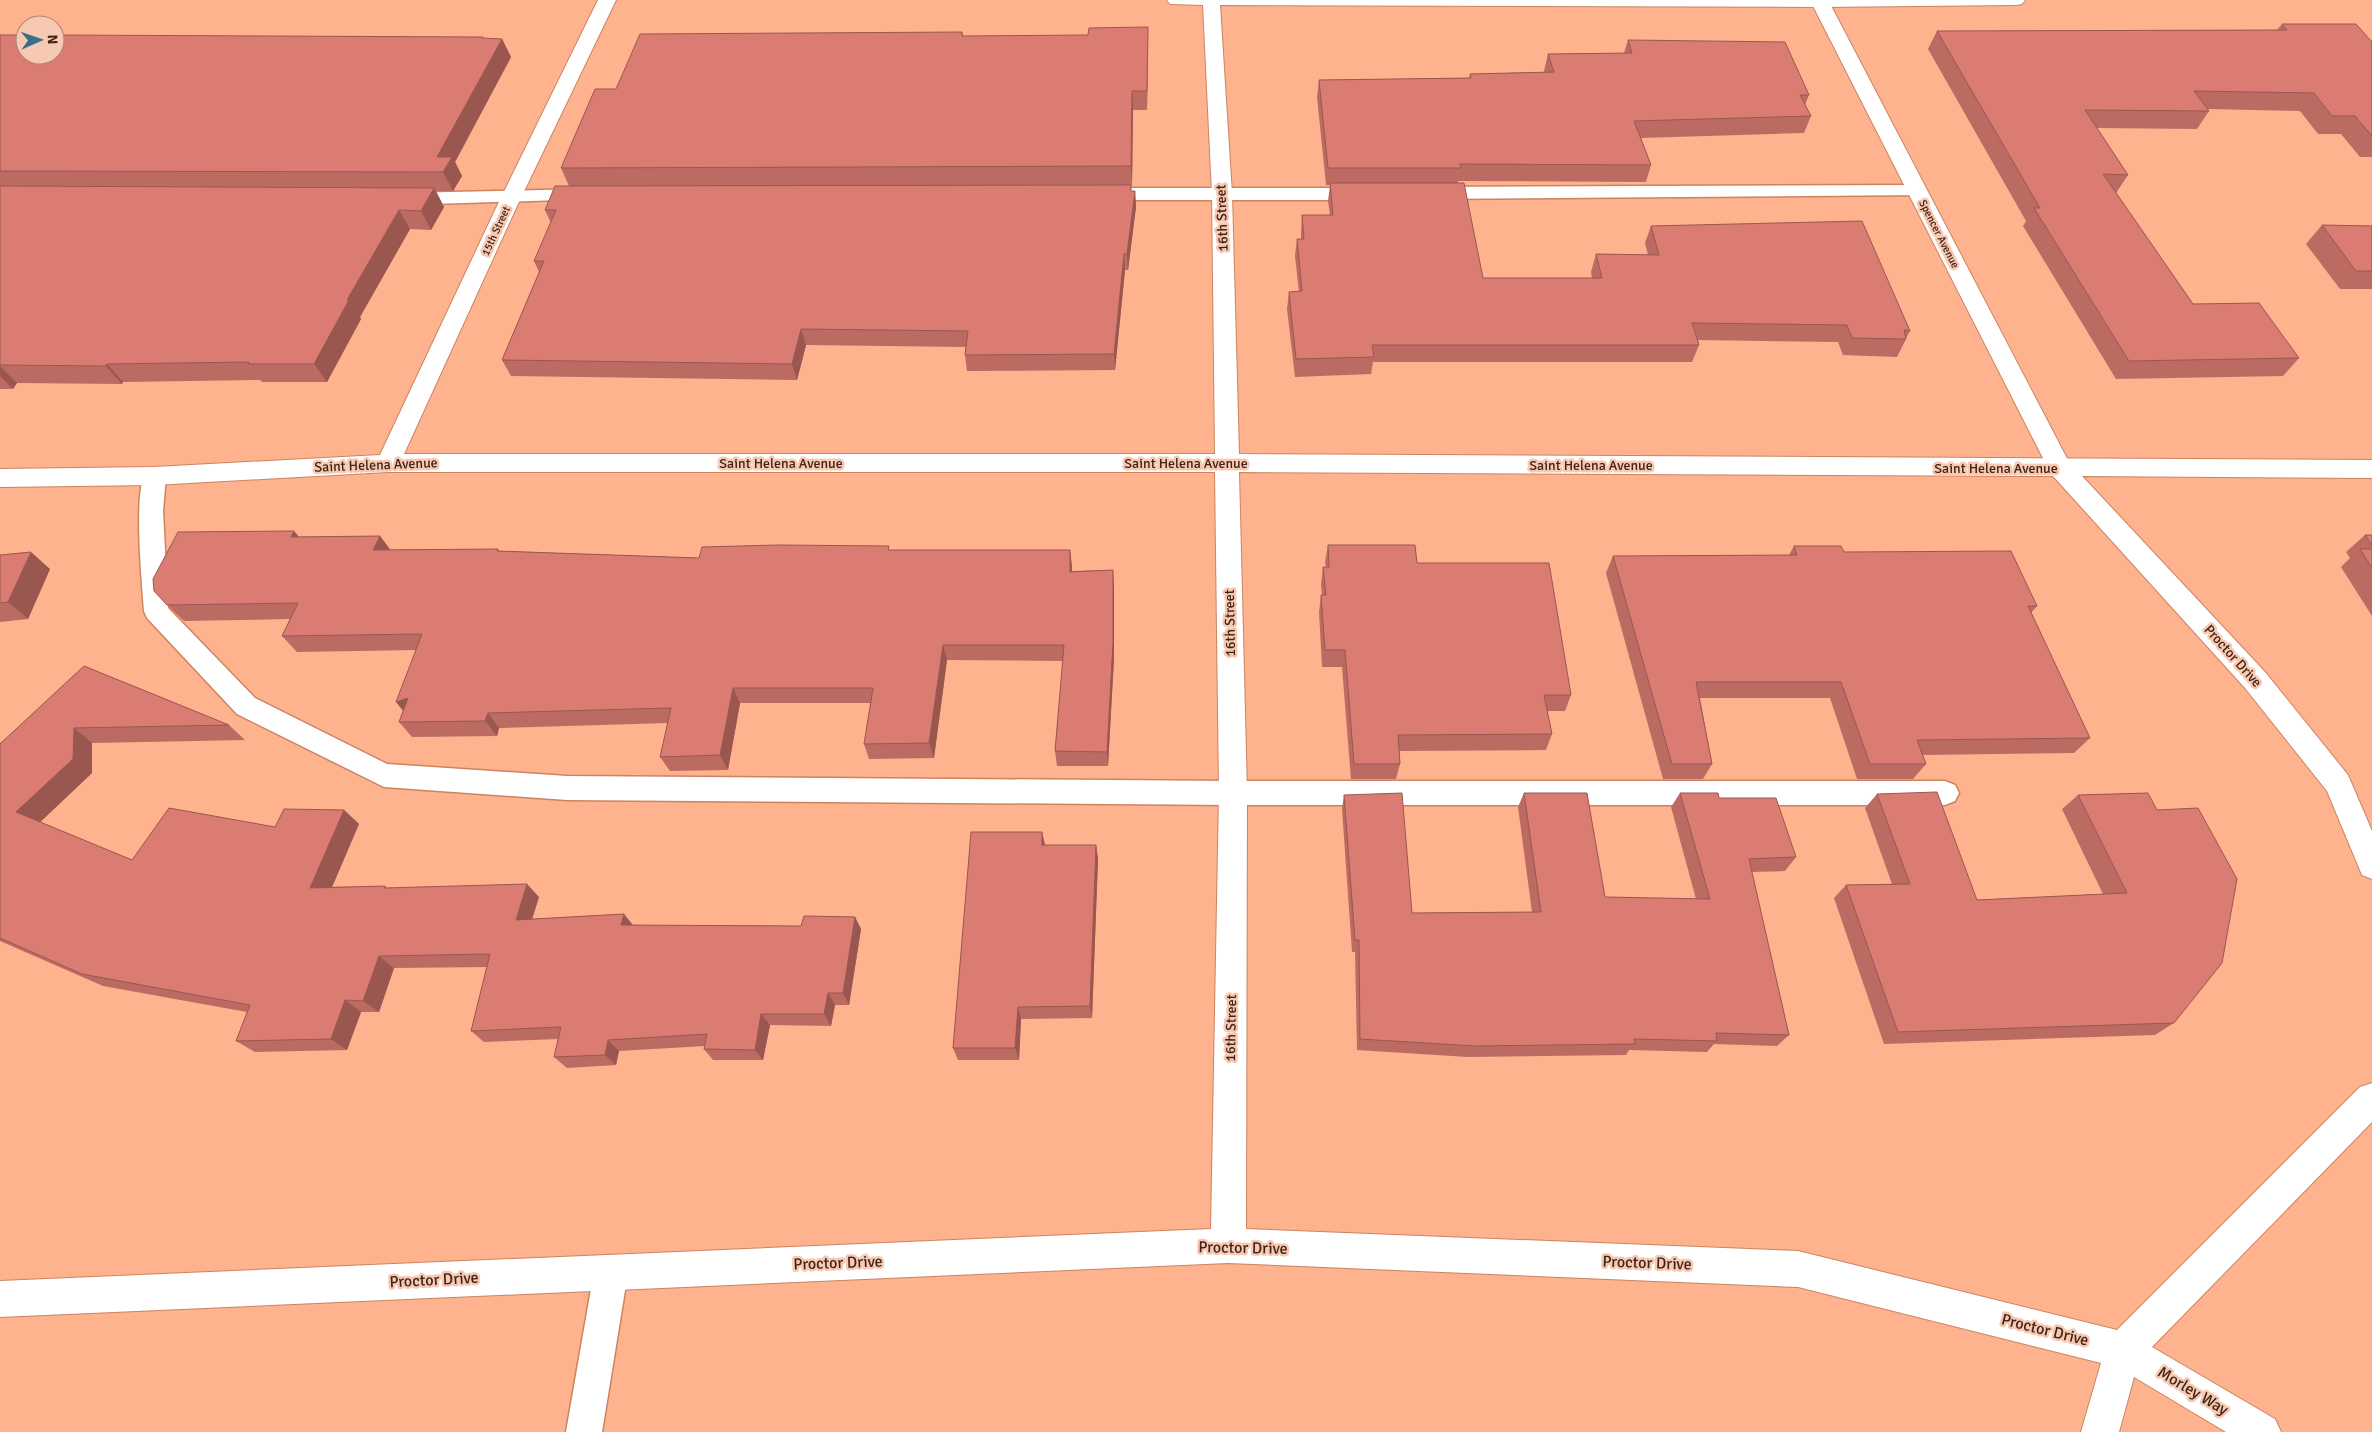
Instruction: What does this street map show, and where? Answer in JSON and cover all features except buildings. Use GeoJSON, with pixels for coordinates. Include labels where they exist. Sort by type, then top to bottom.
{"type":"FeatureCollection","features":[{"type":"Feature","properties":{"kind":"street","name":"15th Street"},"geometry":{"type":"LineString","coordinates":[[388,463],[606,0]]}},
{"type":"Feature","properties":{"kind":"street"},"geometry":{"type":"LineString","coordinates":[[1176,0],[2016,0]]}},
{"type":"Feature","properties":{"kind":"street","name":"16th Street"},"geometry":{"type":"LineString","coordinates":[[1211,0],[1222,194],[1233,793],[1228,1246]]}},
{"type":"Feature","properties":{"kind":"street","name":"Spencer Avenue"},"geometry":{"type":"LineString","coordinates":[[1819,1],[2060,468]]}},
{"type":"Feature","properties":{"kind":"street","name":"Saint Helena Avenue"},"geometry":{"type":"LineString","coordinates":[[0,478],[154,476],[388,463],[1227,463],[2372,469]]}},
{"type":"Feature","properties":{"kind":"street","name":"Proctor Drive"},"geometry":{"type":"LineString","coordinates":[[2060,468],[2255,680],[2338,784],[2372,866]]}},
{"type":"Feature","properties":{"kind":"street"},"geometry":{"type":"LineString","coordinates":[[2100,1432],[2123,1350],[2372,1099]]}},
{"type":"Feature","properties":{"kind":"street","name":"Proctor Drive"},"geometry":{"type":"LineString","coordinates":[[0,1300],[1228,1246],[1798,1269],[2123,1350]]}},
{"type":"Feature","properties":{"kind":"street","name":"Morley Way"},"geometry":{"type":"LineString","coordinates":[[2123,1350],[2262,1432]]}},
{"type":"Feature","properties":{"kind":"lane"},"geometry":{"type":"LineString","coordinates":[[1410,193],[1917,191]]}},
{"type":"Feature","properties":{"kind":"lane"},"geometry":{"type":"LineString","coordinates":[[1082,194],[1381,194]]}},
{"type":"Feature","properties":{"kind":"lane"},"geometry":{"type":"LineString","coordinates":[[384,198],[603,195]]}},
{"type":"Feature","properties":{"kind":"lane"},"geometry":{"type":"LineString","coordinates":[[154,476],[151,511],[156,611],[246,706],[384,775],[567,788],[1233,793],[1945,793]]}},
{"type":"Feature","properties":{"kind":"lane"},"geometry":{"type":"LineString","coordinates":[[584,1432],[611,1272]]}}]}
